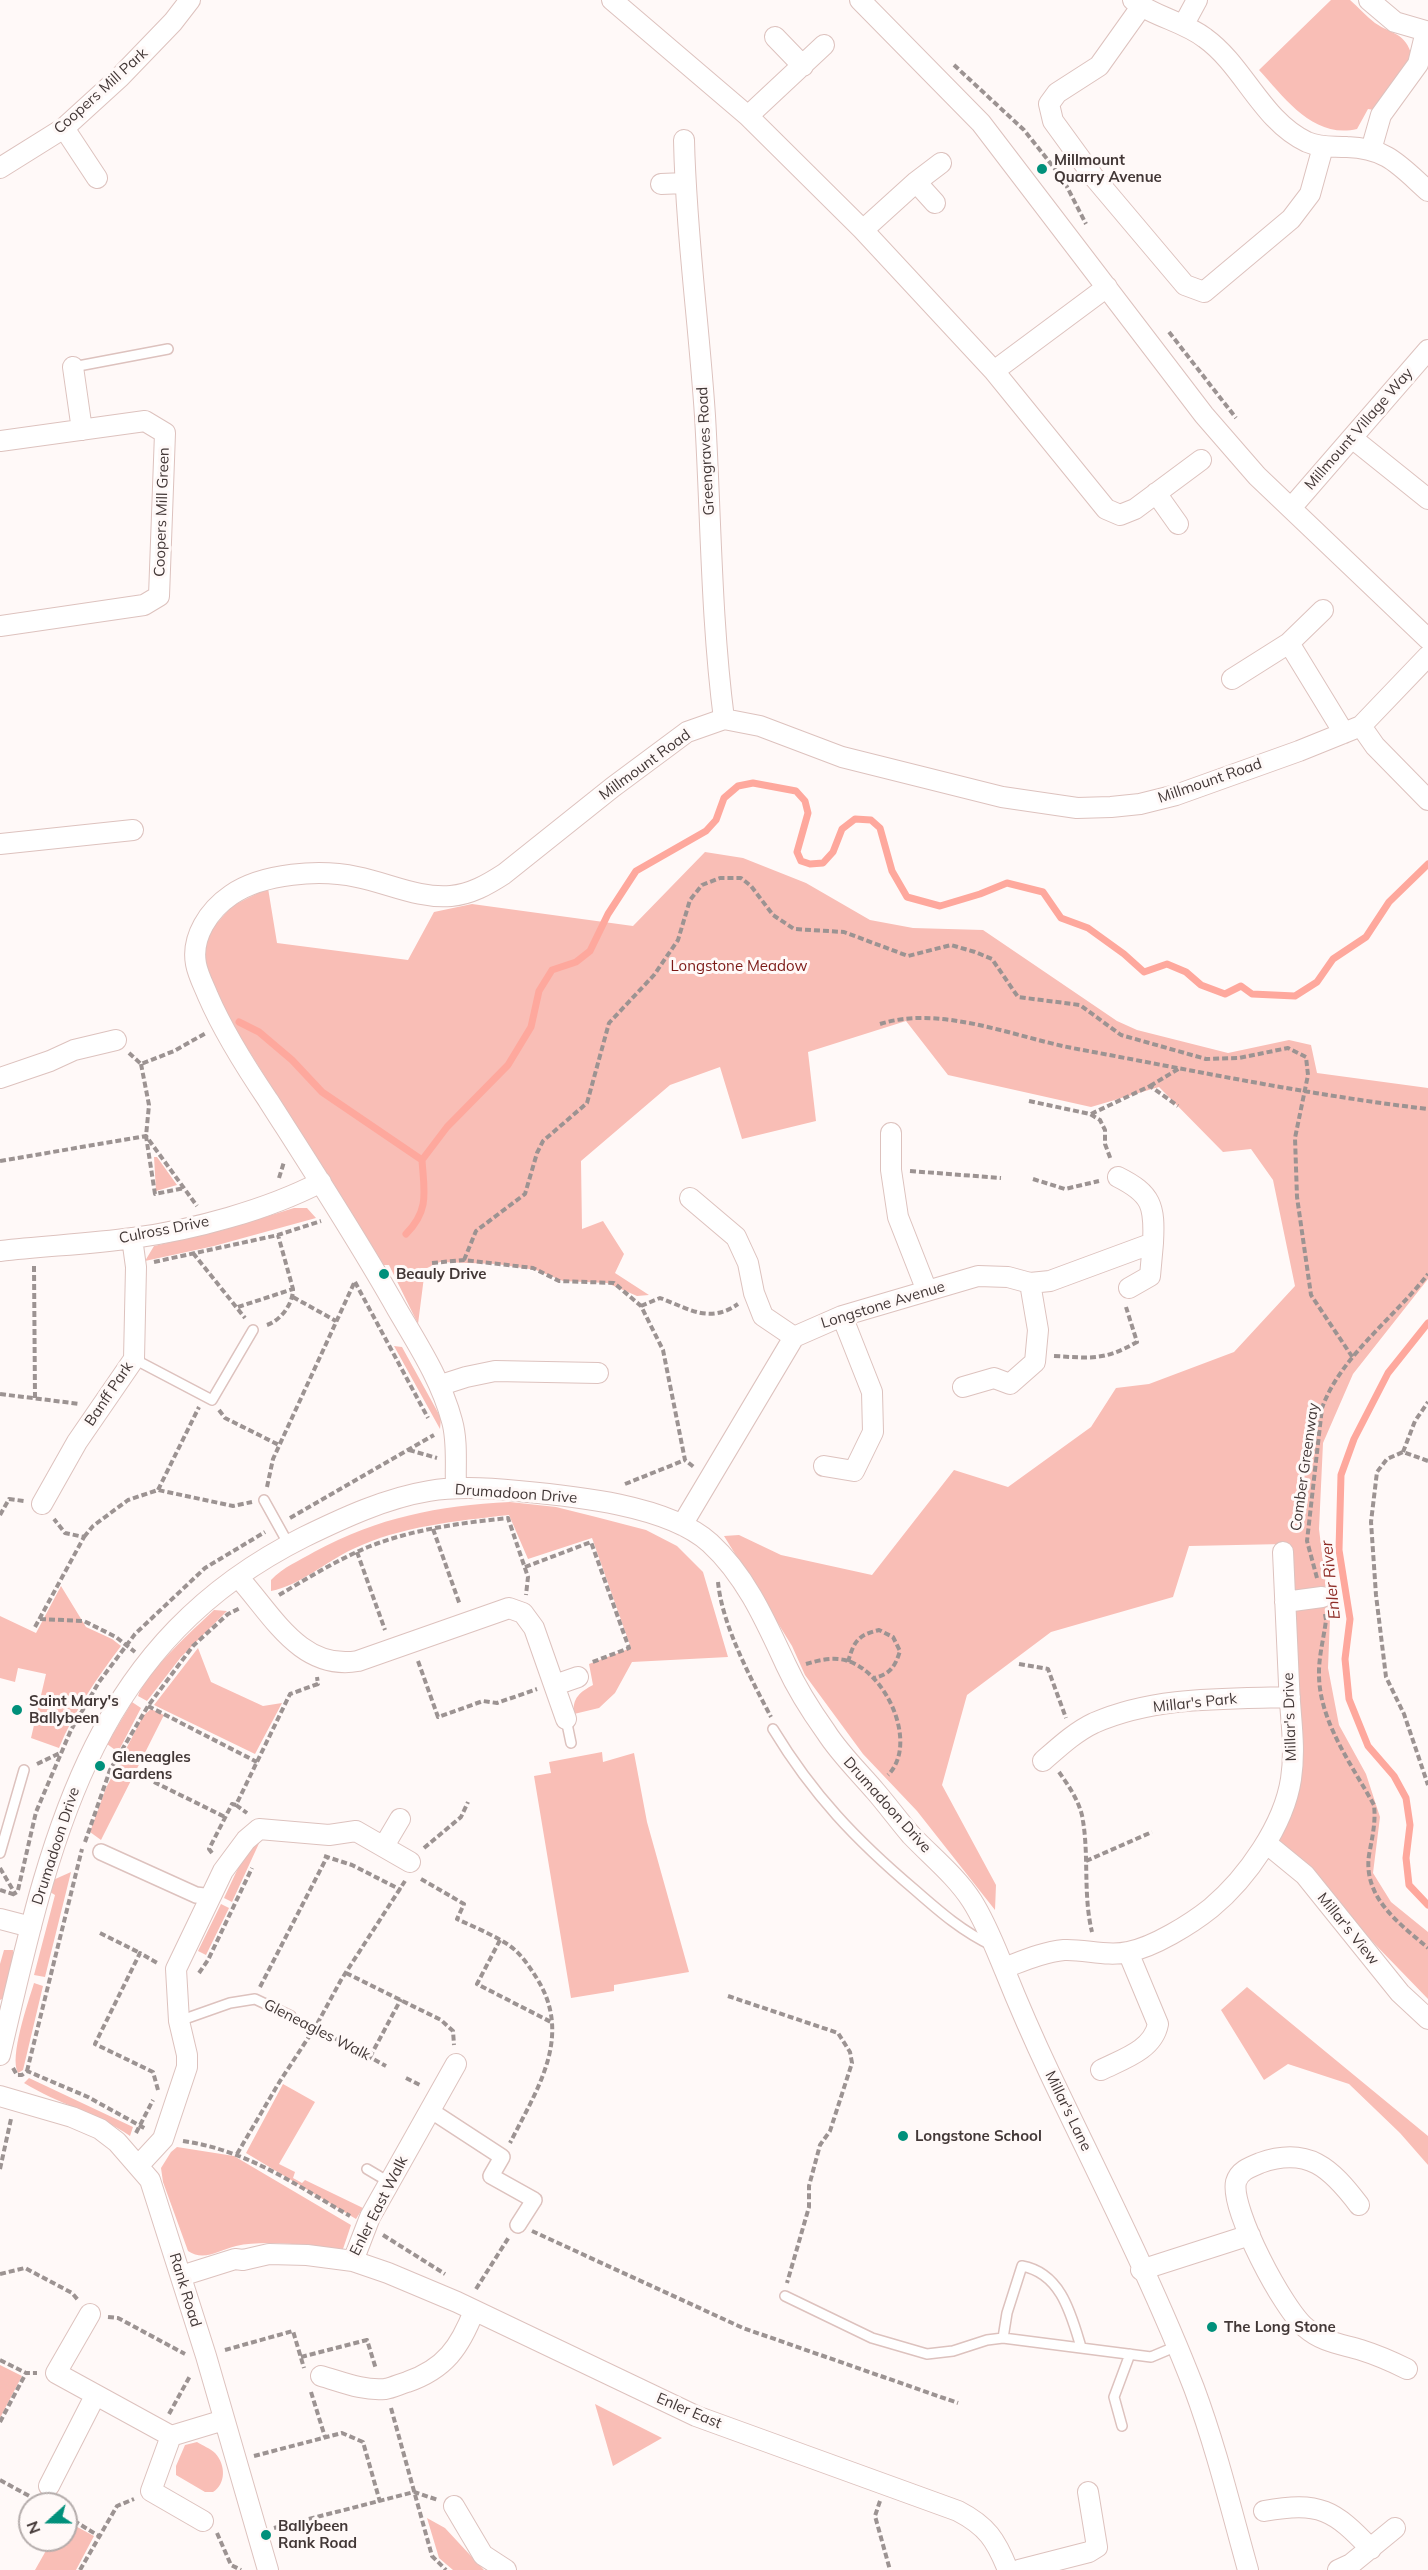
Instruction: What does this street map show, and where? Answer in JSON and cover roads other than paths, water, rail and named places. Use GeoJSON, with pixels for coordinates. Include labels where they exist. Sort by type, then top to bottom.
{"type":"FeatureCollection","features":[{"type":"Feature","properties":{"kind":"street","name":"Coopers Mill Park"},"geometry":{"type":"LineString","coordinates":[[0,168],[64,128],[128,69],[173,22],[190,0]]}},
{"type":"Feature","properties":{"kind":"street"},"geometry":{"type":"LineString","coordinates":[[612,0],[748,116],[863,230],[994,371],[1106,510],[1120,515],[1135,509],[1201,460]]}},
{"type":"Feature","properties":{"kind":"street"},"geometry":{"type":"LineString","coordinates":[[860,0],[981,123],[1204,415],[1257,476],[1333,551],[1428,639]]}},
{"type":"Feature","properties":{"kind":"street"},"geometry":{"type":"LineString","coordinates":[[1184,24],[1197,0]]}},
{"type":"Feature","properties":{"kind":"street"},"geometry":{"type":"LineString","coordinates":[[1369,0],[1395,22],[1427,31],[1418,64],[1381,115],[1371,150]]}},
{"type":"Feature","properties":{"kind":"street"},"geometry":{"type":"LineString","coordinates":[[1323,147],[1310,194],[1291,219],[1204,292],[1185,285],[1093,176],[1053,120],[1049,104],[1056,93],[1099,66],[1137,3],[1184,24],[1213,45],[1264,104],[1290,131],[1306,142],[1323,147],[1371,150],[1389,156],[1428,191]]}},
{"type":"Feature","properties":{"kind":"street"},"geometry":{"type":"LineString","coordinates":[[775,37],[803,66]]}},
{"type":"Feature","properties":{"kind":"street"},"geometry":{"type":"LineString","coordinates":[[748,116],[824,45]]}},
{"type":"Feature","properties":{"kind":"street"},"geometry":{"type":"LineString","coordinates":[[64,128],[97,178]]}},
{"type":"Feature","properties":{"kind":"street","name":"Greengraves Road"},"geometry":{"type":"LineString","coordinates":[[684,140],[685,183],[705,414],[715,650],[724,719]]}},
{"type":"Feature","properties":{"kind":"street"},"geometry":{"type":"LineString","coordinates":[[863,230],[916,182],[941,163]]}},
{"type":"Feature","properties":{"kind":"street"},"geometry":{"type":"LineString","coordinates":[[916,182],[935,203]]}},
{"type":"Feature","properties":{"kind":"street"},"geometry":{"type":"LineString","coordinates":[[661,184],[685,183]]}},
{"type":"Feature","properties":{"kind":"street"},"geometry":{"type":"LineString","coordinates":[[994,371],[1107,287]]}},
{"type":"Feature","properties":{"kind":"street","name":"Millmount Village Way"},"geometry":{"type":"LineString","coordinates":[[1291,508],[1428,351]]}},
{"type":"Feature","properties":{"kind":"street"},"geometry":{"type":"LineString","coordinates":[[73,367],[82,429]]}},
{"type":"Feature","properties":{"kind":"street","name":"Coopers Mill Green"},"geometry":{"type":"LineString","coordinates":[[0,441],[145,422],[165,433],[159,596],[144,605],[0,626]]}},
{"type":"Feature","properties":{"kind":"street"},"geometry":{"type":"LineString","coordinates":[[1353,438],[1428,499]]}},
{"type":"Feature","properties":{"kind":"street"},"geometry":{"type":"LineString","coordinates":[[1156,493],[1178,524]]}},
{"type":"Feature","properties":{"kind":"street"},"geometry":{"type":"LineString","coordinates":[[1232,679],[1289,643],[1323,610]]}},
{"type":"Feature","properties":{"kind":"street"},"geometry":{"type":"LineString","coordinates":[[1289,643],[1353,730],[1375,746],[1428,800]]}},
{"type":"Feature","properties":{"kind":"street","name":"Millmount Road"},"geometry":{"type":"LineString","coordinates":[[321,1182],[221,1025],[196,964],[196,948],[206,919],[233,893],[273,879],[302,874],[333,873],[432,895],[465,893],[485,886],[504,874],[687,732],[724,719],[760,726],[833,754],[1002,797],[1077,808],[1140,804],[1176,795],[1353,730],[1428,656]]}},
{"type":"Feature","properties":{"kind":"street"},"geometry":{"type":"LineString","coordinates":[[0,844],[133,830]]}},
{"type":"Feature","properties":{"kind":"street"},"geometry":{"type":"LineString","coordinates":[[0,1078],[74,1050],[116,1040]]}},
{"type":"Feature","properties":{"kind":"street"},"geometry":{"type":"LineString","coordinates":[[891,1134],[891,1170],[898,1216],[927,1291]]}},
{"type":"Feature","properties":{"kind":"street"},"geometry":{"type":"LineString","coordinates":[[1118,1177],[1138,1187],[1150,1201],[1154,1221],[1150,1276],[1129,1288]]}},
{"type":"Feature","properties":{"kind":"street"},"geometry":{"type":"LineString","coordinates":[[321,1182],[441,1385],[453,1424],[456,1488]]}},
{"type":"Feature","properties":{"kind":"street","name":"Culross Drive"},"geometry":{"type":"LineString","coordinates":[[0,1251],[166,1233],[255,1209],[321,1182]]}},
{"type":"Feature","properties":{"kind":"street"},"geometry":{"type":"LineString","coordinates":[[682,1525],[794,1337],[763,1316],[753,1293],[748,1263],[736,1238],[690,1198]]}},
{"type":"Feature","properties":{"kind":"street","name":"Banff Park"},"geometry":{"type":"LineString","coordinates":[[42,1504],[96,1412],[134,1359],[136,1267],[132,1238]]}},
{"type":"Feature","properties":{"kind":"street","name":"Longstone Avenue"},"geometry":{"type":"LineString","coordinates":[[794,1337],[842,1316],[978,1276],[1008,1277],[1030,1283],[1050,1281],[1152,1243]]}},
{"type":"Feature","properties":{"kind":"street"},"geometry":{"type":"LineString","coordinates":[[963,1387],[994,1378],[1010,1384],[1035,1362],[1038,1330],[1030,1283]]}},
{"type":"Feature","properties":{"kind":"street"},"geometry":{"type":"LineString","coordinates":[[824,1466],[854,1471],[873,1432],[872,1392],[842,1316]]}},
{"type":"Feature","properties":{"kind":"street"},"geometry":{"type":"LineString","coordinates":[[441,1385],[495,1371],[598,1373]]}},
{"type":"Feature","properties":{"kind":"street","name":"Drumadoon Drive"},"geometry":{"type":"LineString","coordinates":[[0,2055],[4,2019],[60,1824],[81,1770],[125,1690],[187,1620],[238,1577],[289,1545],[330,1524],[424,1491],[456,1488],[546,1494],[610,1504],[652,1514],[682,1525],[707,1540],[744,1585],[768,1625],[808,1707],[832,1742],[911,1835],[970,1897],[995,1947]]}},
{"type":"Feature","properties":{"kind":"street","name":"Millar's Drive"},"geometry":{"type":"LineString","coordinates":[[1004,1968],[1050,1952],[1066,1950],[1097,1953],[1128,1952],[1176,1931],[1204,1914],[1233,1888],[1266,1843],[1291,1780],[1294,1736],[1283,1552]]}},
{"type":"Feature","properties":{"kind":"street"},"geometry":{"type":"LineString","coordinates":[[238,1577],[300,1648],[320,1659],[343,1664],[509,1608],[523,1612],[534,1628],[566,1719]]}},
{"type":"Feature","properties":{"kind":"street"},"geometry":{"type":"LineString","coordinates":[[1285,1602],[1322,1597]]}},
{"type":"Feature","properties":{"kind":"street"},"geometry":{"type":"LineString","coordinates":[[555,1684],[578,1677]]}},
{"type":"Feature","properties":{"kind":"street","name":"Millar's Park"},"geometry":{"type":"LineString","coordinates":[[1046,1759],[1072,1736],[1095,1723],[1139,1709],[1193,1700],[1290,1697]]}},
{"type":"Feature","properties":{"kind":"street"},"geometry":{"type":"LineString","coordinates":[[384,1846],[400,1819]]}},
{"type":"Feature","properties":{"kind":"street"},"geometry":{"type":"LineString","coordinates":[[132,2159],[163,2139],[187,2067],[187,2055],[178,2012],[176,1969],[223,1871],[246,1840],[259,1829],[329,1835],[356,1831],[384,1846],[410,1867]]}},
{"type":"Feature","properties":{"kind":"street","name":"Millar's View"},"geometry":{"type":"LineString","coordinates":[[1266,1843],[1305,1875],[1401,1993],[1428,2019]]}},
{"type":"Feature","properties":{"kind":"street"},"geometry":{"type":"LineString","coordinates":[[101,1852],[196,1895],[212,1896]]}},
{"type":"Feature","properties":{"kind":"street"},"geometry":{"type":"LineString","coordinates":[[0,1919],[31,1927]]}},
{"type":"Feature","properties":{"kind":"street","name":"Millar's Lane"},"geometry":{"type":"LineString","coordinates":[[995,1947],[1177,2346],[1211,2437],[1248,2570]]}},
{"type":"Feature","properties":{"kind":"street"},"geometry":{"type":"LineString","coordinates":[[1101,2070],[1147,2046],[1156,2035],[1158,2024],[1128,1952]]}},
{"type":"Feature","properties":{"kind":"street","name":"Enler East Walk"},"geometry":{"type":"LineString","coordinates":[[181,2276],[235,2259],[243,2260],[270,2254],[307,2255],[353,2261],[389,2182],[456,2064]]}},
{"type":"Feature","properties":{"kind":"street","name":"Rank Road"},"geometry":{"type":"LineString","coordinates":[[0,2096],[72,2117],[100,2129],[117,2142],[150,2181],[181,2276],[268,2570]]}},
{"type":"Feature","properties":{"kind":"street"},"geometry":{"type":"LineString","coordinates":[[430,2110],[502,2157],[491,2176],[534,2200],[518,2224]]}},
{"type":"Feature","properties":{"kind":"street"},"geometry":{"type":"LineString","coordinates":[[1359,2205],[1343,2184],[1326,2169],[1309,2160],[1292,2155],[1275,2158],[1240,2173],[1236,2184],[1250,2235],[1261,2262],[1277,2290],[1304,2327],[1322,2339],[1384,2357],[1407,2369]]}},
{"type":"Feature","properties":{"kind":"street"},"geometry":{"type":"LineString","coordinates":[[1141,2270],[1250,2235]]}},
{"type":"Feature","properties":{"kind":"street","name":"Enler East"},"geometry":{"type":"LineString","coordinates":[[353,2261],[466,2306],[696,2416],[958,2511],[976,2520],[988,2531],[1008,2570]]}},
{"type":"Feature","properties":{"kind":"street"},"geometry":{"type":"LineString","coordinates":[[313,2380],[384,2389],[435,2370],[457,2347],[466,2306]]}},
{"type":"Feature","properties":{"kind":"street"},"geometry":{"type":"LineString","coordinates":[[90,2314],[56,2373],[95,2396],[168,2428],[224,2420]]}},
{"type":"Feature","properties":{"kind":"street"},"geometry":{"type":"LineString","coordinates":[[46,2492],[95,2396]]}},
{"type":"Feature","properties":{"kind":"street"},"geometry":{"type":"LineString","coordinates":[[168,2428],[151,2491],[203,2521]]}},
{"type":"Feature","properties":{"kind":"street"},"geometry":{"type":"LineString","coordinates":[[1020,2570],[1089,2552],[1096,2547],[1088,2492]]}},
{"type":"Feature","properties":{"kind":"street"},"geometry":{"type":"LineString","coordinates":[[454,2506],[483,2555],[506,2570]]}},
{"type":"Feature","properties":{"kind":"street"},"geometry":{"type":"LineString","coordinates":[[1264,2511],[1284,2507],[1327,2511],[1345,2522],[1371,2549]]}},
{"type":"Feature","properties":{"kind":"street"},"geometry":{"type":"LineString","coordinates":[[1338,2570],[1351,2564],[1395,2528]]}},
{"type":"Feature","properties":{"kind":"lane"},"geometry":{"type":"LineString","coordinates":[[73,367],[168,350]]}},
{"type":"Feature","properties":{"kind":"lane"},"geometry":{"type":"LineString","coordinates":[[134,1359],[212,1400],[253,1330]]}},
{"type":"Feature","properties":{"kind":"lane"},"geometry":{"type":"LineString","coordinates":[[264,1500],[289,1545]]}},
{"type":"Feature","properties":{"kind":"lane"},"geometry":{"type":"LineString","coordinates":[[566,1719],[571,1743]]}},
{"type":"Feature","properties":{"kind":"lane"},"geometry":{"type":"LineString","coordinates":[[773,1729],[795,1765],[818,1796],[877,1858],[957,1926],[995,1947]]}},
{"type":"Feature","properties":{"kind":"lane"},"geometry":{"type":"LineString","coordinates":[[0,1853],[24,1770]]}},
{"type":"Feature","properties":{"kind":"lane","name":"Gleneagles Walk"},"geometry":{"type":"LineString","coordinates":[[178,2012],[255,1999],[291,2016]]}},
{"type":"Feature","properties":{"kind":"lane"},"geometry":{"type":"LineString","coordinates":[[368,2169],[389,2182]]}},
{"type":"Feature","properties":{"kind":"lane"},"geometry":{"type":"LineString","coordinates":[[1003,2338],[1007,2313],[1022,2266],[1035,2269],[1050,2278],[1064,2299],[1081,2347]]}},
{"type":"Feature","properties":{"kind":"lane"},"geometry":{"type":"LineString","coordinates":[[785,2296],[872,2338],[927,2354],[953,2351],[987,2340],[1003,2338],[1151,2357],[1177,2346]]}},
{"type":"Feature","properties":{"kind":"lane"},"geometry":{"type":"LineString","coordinates":[[1122,2426],[1114,2397],[1130,2354]]}},
{"type":"Feature","properties":{"kind":"waterway"},"geometry":{"type":"LineString","coordinates":[[422,1160],[447,1127],[508,1065],[531,1027],[539,991],[552,970],[576,962],[590,951],[608,914],[636,871],[706,831],[716,820],[724,798],[738,786],[753,783],[796,791],[805,801],[808,813],[797,852],[801,861],[810,864],[823,863],[833,852],[842,829],[855,819],[871,820],[880,828],[892,871],[907,897],[940,906],[1007,883],[1043,892],[1061,918],[1088,928],[1144,972],[1167,964],[1186,972],[1201,985],[1225,994],[1241,986],[1252,994],[1295,996],[1317,982],[1333,959],[1366,937],[1389,902],[1428,864]]}},
{"type":"Feature","properties":{"kind":"waterway"},"geometry":{"type":"LineString","coordinates":[[239,1022],[259,1032],[292,1060],[322,1092],[422,1160]]}},
{"type":"Feature","properties":{"kind":"waterway"},"geometry":{"type":"LineString","coordinates":[[406,1234],[419,1217],[424,1200],[422,1160]]}},
{"type":"Feature","properties":{"kind":"waterway","name":"Enler River"},"geometry":{"type":"LineString","coordinates":[[1428,1323],[1388,1373],[1354,1439],[1341,1475],[1339,1550],[1350,1619],[1345,1659],[1349,1699],[1368,1746],[1394,1776],[1406,1798],[1410,1825],[1406,1858],[1409,1885],[1428,1905]]}},
{"type":"Feature","properties":{"kind":"place","name":"Millmount Quarry Avenue"},"geometry":{"type":"Point","coordinates":[1042,169]}},
{"type":"Feature","properties":{"kind":"place","name":"Beauly Drive"},"geometry":{"type":"Point","coordinates":[384,1274]}},
{"type":"Feature","properties":{"kind":"place","name":"Saint Mary's Ballybeen"},"geometry":{"type":"Point","coordinates":[17,1710]}},
{"type":"Feature","properties":{"kind":"place","name":"Gleneagles Gardens"},"geometry":{"type":"Point","coordinates":[100,1766]}},
{"type":"Feature","properties":{"kind":"place","name":"Longstone School"},"geometry":{"type":"Point","coordinates":[903,2136]}},
{"type":"Feature","properties":{"kind":"place","name":"The Long Stone"},"geometry":{"type":"Point","coordinates":[1212,2327]}},
{"type":"Feature","properties":{"kind":"place","name":"Ballybeen Rank Road"},"geometry":{"type":"Point","coordinates":[266,2535]}},
{"type":"Feature","properties":{"kind":"park label","name":"Longstone Meadow"},"geometry":{"type":"Point","coordinates":[739,966]}}]}
